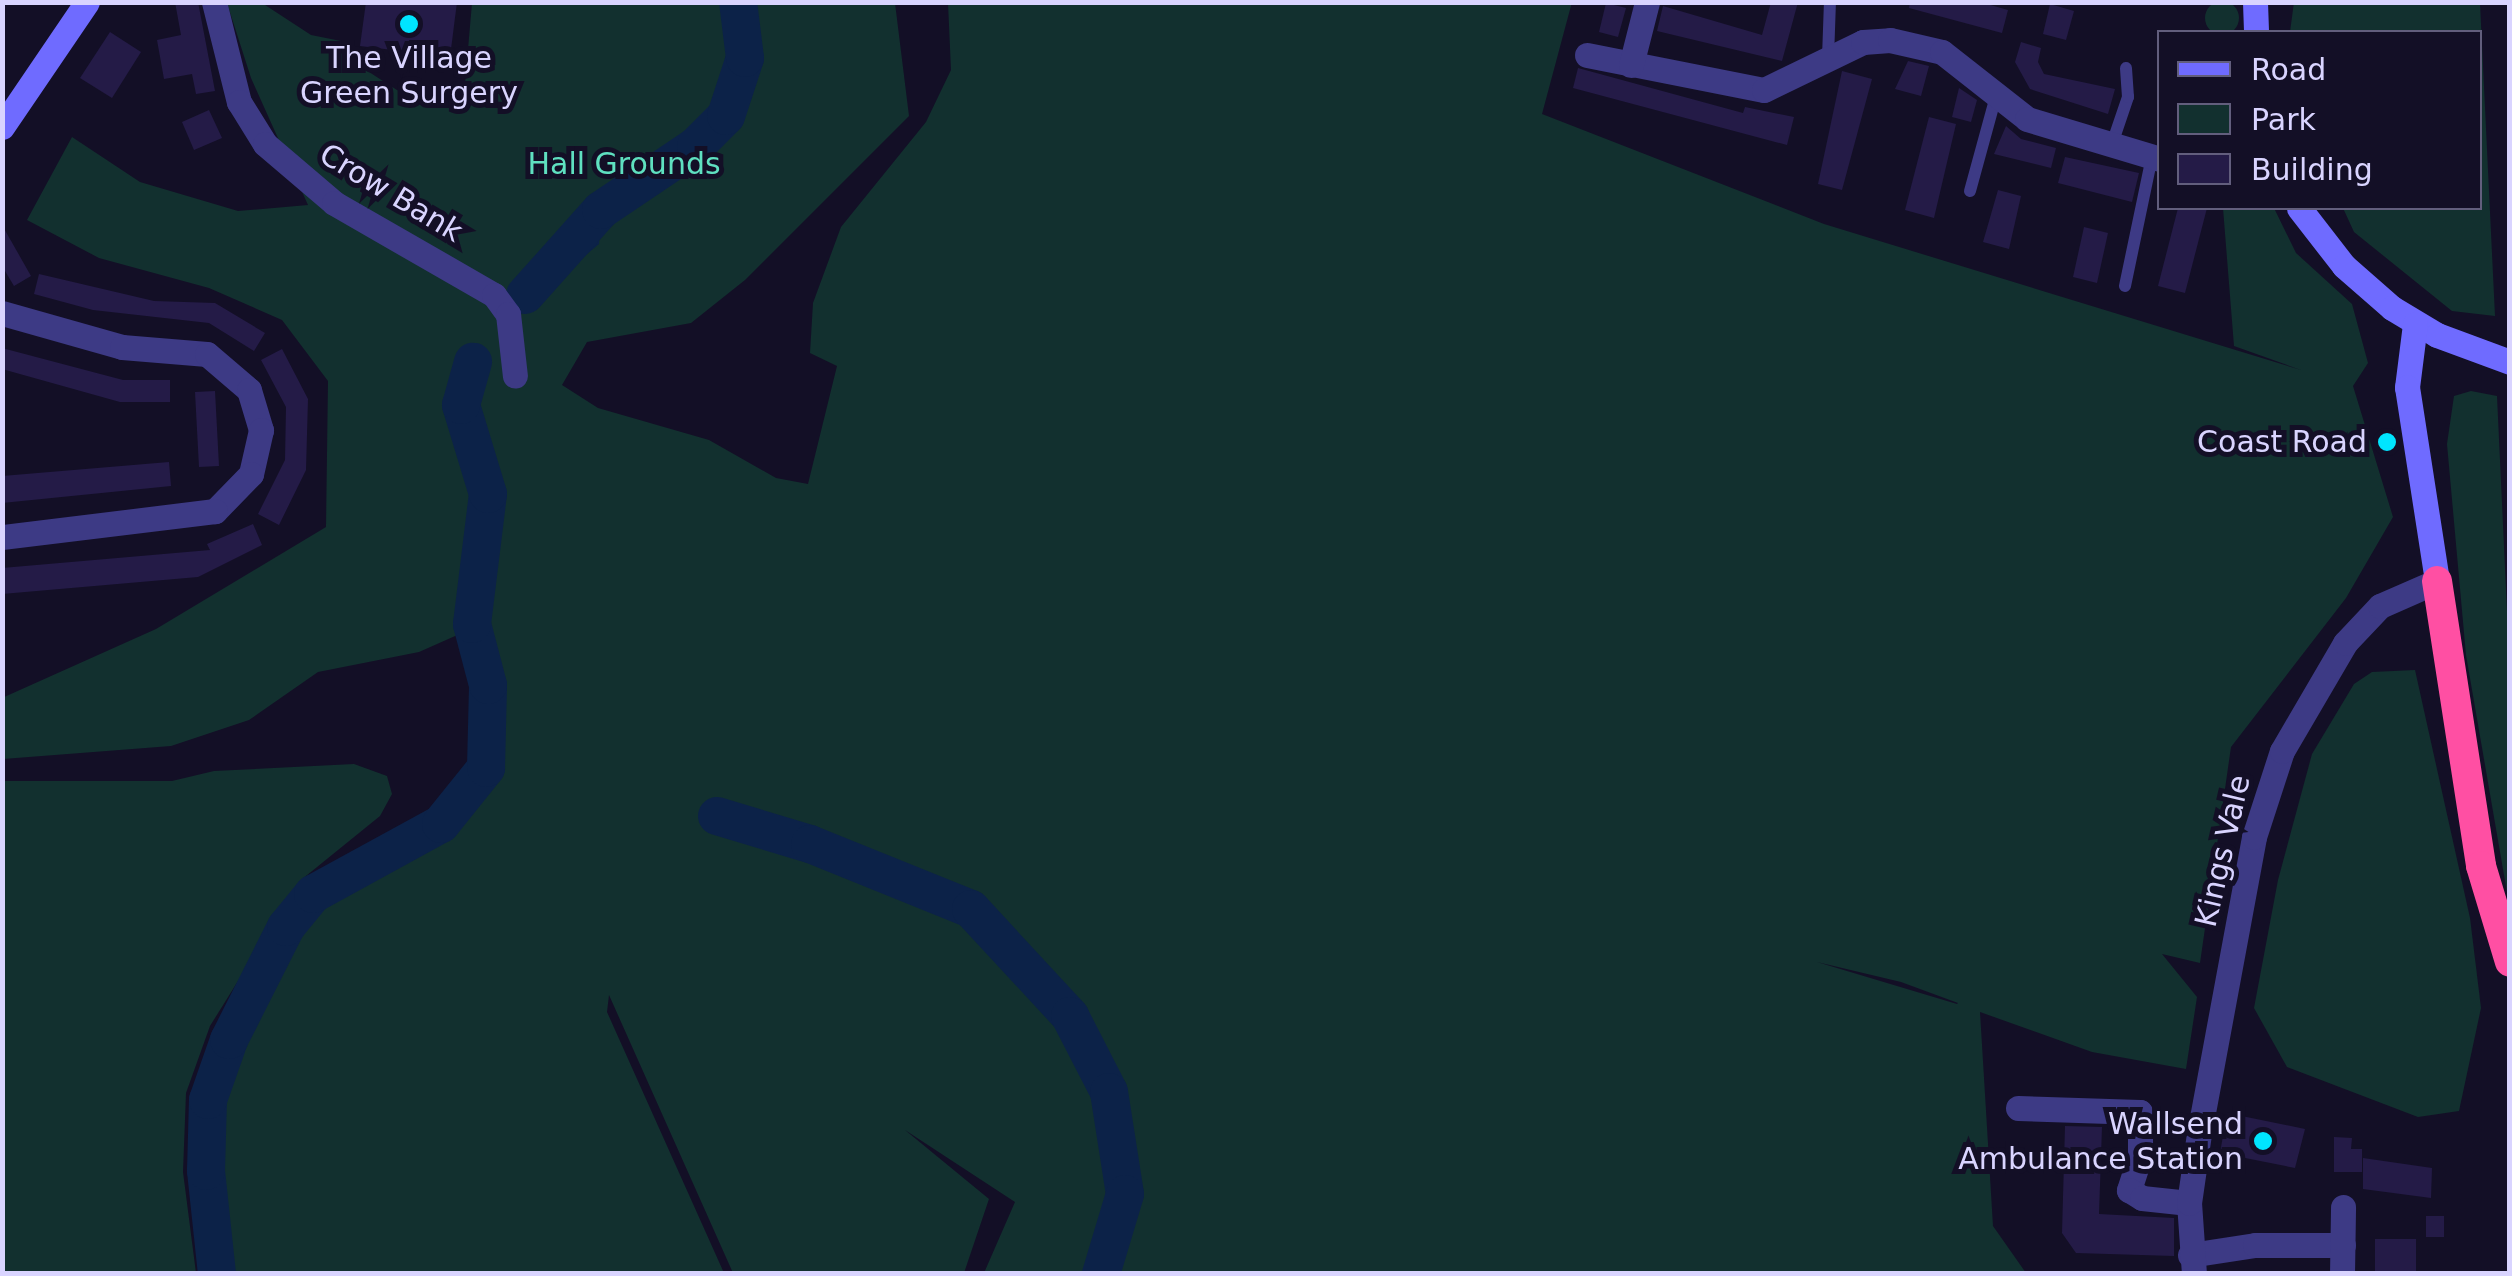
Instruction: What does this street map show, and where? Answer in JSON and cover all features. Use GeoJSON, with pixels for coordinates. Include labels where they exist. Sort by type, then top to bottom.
{"type":"FeatureCollection","features":[{"type":"Feature","properties":{"kind":"highway"},"geometry":{"type":"LineString","coordinates":[[2437,581],[2481,866],[2510,962]]}},
{"type":"Feature","properties":{"kind":"street"},"geometry":{"type":"LineString","coordinates":[[2,127],[87,2]]}},
{"type":"Feature","properties":{"kind":"street","name":"Crow Bank"},"geometry":{"type":"LineString","coordinates":[[214,2],[239,102],[265,144],[334,203],[494,295],[508,314],[514,376]]}},
{"type":"Feature","properties":{"kind":"street"},"geometry":{"type":"LineString","coordinates":[[1631,65],[1647,2]]}},
{"type":"Feature","properties":{"kind":"street"},"geometry":{"type":"LineString","coordinates":[[2255,2],[2256,30]]}},
{"type":"Feature","properties":{"kind":"street"},"geometry":{"type":"LineString","coordinates":[[1587,54],[1764,90],[1863,42],[1890,40],[1942,52],[2028,119],[2156,158]]}},
{"type":"Feature","properties":{"kind":"street"},"geometry":{"type":"LineString","coordinates":[[2301,210],[2344,266],[2415,324],[2510,362]]}},
{"type":"Feature","properties":{"kind":"street"},"geometry":{"type":"LineString","coordinates":[[2,313],[122,346],[207,354],[250,390],[262,430],[251,474],[215,512],[2,537]]}},
{"type":"Feature","properties":{"kind":"street"},"geometry":{"type":"LineString","coordinates":[[2415,324],[2406,387],[2437,581]]}},
{"type":"Feature","properties":{"kind":"street","name":"Kings Vale"},"geometry":{"type":"LineString","coordinates":[[2192,1264],[2189,1203],[2244,887],[2282,751],[2345,643],[2380,606],[2437,581]]}},
{"type":"Feature","properties":{"kind":"street"},"geometry":{"type":"LineString","coordinates":[[2018,1108],[2140,1112],[2140,1156],[2129,1190],[2142,1198],[2189,1203]]}},
{"type":"Feature","properties":{"kind":"street"},"geometry":{"type":"LineString","coordinates":[[2342,1274],[2344,1207]]}},
{"type":"Feature","properties":{"kind":"street"},"geometry":{"type":"LineString","coordinates":[[2192,1264],[2255,1245],[2343,1245]]}},
{"type":"Feature","properties":{"kind":"lane"},"geometry":{"type":"LineString","coordinates":[[1828,58],[1830,2]]}},
{"type":"Feature","properties":{"kind":"lane"},"geometry":{"type":"LineString","coordinates":[[2112,144],[2128,96],[2126,68]]}},
{"type":"Feature","properties":{"kind":"lane"},"geometry":{"type":"LineString","coordinates":[[1970,191],[1996,96]]}},
{"type":"Feature","properties":{"kind":"lane"},"geometry":{"type":"LineString","coordinates":[[2126,286],[2156,158]]}},
{"type":"Feature","properties":{"kind":"green space"},"geometry":{"type":"Polygon","coordinates":[[[2222,1],[2234,6],[2234,30],[2210,30],[2205,18],[2210,6],[2222,1]]]}},
{"type":"Feature","properties":{"kind":"green space","name":"Hall Grounds"},"geometry":{"type":"Polygon","coordinates":[[[1572,2],[1542,114],[1824,224],[2301,370],[2234,346],[2223,210],[2275,210],[2296,253],[2352,304],[2368,363],[2353,386],[2393,517],[2346,598],[2231,747],[2200,963],[2162,954],[2197,997],[2186,1069],[2092,1052],[1980,1012],[1993,1226],[2026,1273],[984,1273],[1015,1202],[905,1130],[989,1199],[964,1273],[733,1273],[609,995],[607,1012],[724,1273],[224,1273],[215,1147],[225,1072],[292,937],[316,903],[426,848],[461,821],[492,778],[498,710],[489,621],[419,652],[318,672],[249,720],[171,746],[3,759],[2,698],[156,629],[326,527],[328,381],[282,320],[209,288],[99,258],[27,220],[72,137],[140,182],[238,211],[308,205],[251,78],[227,3],[262,3],[311,35],[346,42],[352,61],[414,101],[465,84],[472,3],[895,3],[909,116],[745,280],[691,323],[587,342],[562,385],[598,408],[709,440],[776,478],[808,484],[837,366],[810,353],[813,303],[841,227],[926,122],[951,70],[948,3],[1572,2]],[[1817,962],[1957,1004],[1901,982],[1817,962]]]}},
{"type":"Feature","properties":{"kind":"green space"},"geometry":{"type":"Polygon","coordinates":[[[2294,2],[2480,3],[2481,30],[2290,30],[2294,2]]]}},
{"type":"Feature","properties":{"kind":"green space"},"geometry":{"type":"Polygon","coordinates":[[[2482,45],[2495,316],[2452,311],[2354,232],[2344,210],[2482,210],[2482,45]]]}},
{"type":"Feature","properties":{"kind":"green space"},"geometry":{"type":"Polygon","coordinates":[[[2471,391],[2497,396],[2509,654],[2509,904],[2466,655],[2447,444],[2454,396],[2471,391]]]}},
{"type":"Feature","properties":{"kind":"green space"},"geometry":{"type":"Polygon","coordinates":[[[2415,670],[2470,918],[2481,1008],[2459,1111],[2418,1117],[2287,1067],[2254,1008],[2278,880],[2312,754],[2354,684],[2372,672],[2415,670]]]}},
{"type":"Feature","properties":{"kind":"green space"},"geometry":{"type":"Polygon","coordinates":[[[354,764],[387,776],[392,794],[380,816],[301,880],[210,1026],[186,1093],[183,1172],[196,1273],[3,1273],[3,781],[172,781],[214,771],[354,764]]]}},
{"type":"Feature","properties":{"kind":"water"},"geometry":{"type":"Polygon","coordinates":[[[601,210],[599,244],[531,301],[519,289],[550,241],[601,210]]]}},
{"type":"Feature","properties":{"kind":"building"},"geometry":{"type":"Polygon","coordinates":[[[175,2],[198,2],[215,91],[196,94],[192,74],[164,79],[157,40],[181,35],[175,2]]]}},
{"type":"Feature","properties":{"kind":"building","name":"The Village Green Surgery"},"geometry":{"type":"Polygon","coordinates":[[[366,2],[457,2],[450,57],[360,46],[366,2]]]}},
{"type":"Feature","properties":{"kind":"building"},"geometry":{"type":"Polygon","coordinates":[[[1771,2],[1798,2],[1782,61],[1657,31],[1663,6],[1762,35],[1771,2]]]}},
{"type":"Feature","properties":{"kind":"building"},"geometry":{"type":"Polygon","coordinates":[[[1910,2],[1980,2],[2008,10],[2002,33],[1909,8],[1910,2]]]}},
{"type":"Feature","properties":{"kind":"building"},"geometry":{"type":"Polygon","coordinates":[[[1606,3],[1626,8],[1618,37],[1599,32],[1606,3]]]}},
{"type":"Feature","properties":{"kind":"building"},"geometry":{"type":"Polygon","coordinates":[[[2050,4],[2074,11],[2066,40],[2043,34],[2050,4]]]}},
{"type":"Feature","properties":{"kind":"building"},"geometry":{"type":"Polygon","coordinates":[[[110,32],[141,52],[112,98],[80,78],[110,32]]]}},
{"type":"Feature","properties":{"kind":"building"},"geometry":{"type":"Polygon","coordinates":[[[2021,42],[2041,48],[2038,62],[2044,74],[2115,89],[2108,114],[2030,89],[2015,62],[2021,42]]]}},
{"type":"Feature","properties":{"kind":"building"},"geometry":{"type":"Polygon","coordinates":[[[1908,61],[1929,66],[1921,96],[1895,89],[1908,61]]]}},
{"type":"Feature","properties":{"kind":"building"},"geometry":{"type":"Polygon","coordinates":[[[1578,68],[1743,113],[1745,107],[1794,117],[1787,145],[1573,88],[1578,68]]]}},
{"type":"Feature","properties":{"kind":"building"},"geometry":{"type":"Polygon","coordinates":[[[1842,71],[1872,79],[1842,190],[1818,184],[1842,71]]]}},
{"type":"Feature","properties":{"kind":"building"},"geometry":{"type":"Polygon","coordinates":[[[1959,88],[1977,100],[1971,122],[1952,117],[1959,88]]]}},
{"type":"Feature","properties":{"kind":"building"},"geometry":{"type":"Polygon","coordinates":[[[209,110],[222,138],[194,150],[182,122],[209,110]]]}},
{"type":"Feature","properties":{"kind":"building"},"geometry":{"type":"Polygon","coordinates":[[[1929,117],[1956,124],[1934,218],[1905,210],[1929,117]]]}},
{"type":"Feature","properties":{"kind":"building"},"geometry":{"type":"Polygon","coordinates":[[[2006,126],[2021,139],[2056,148],[2051,168],[1994,154],[2006,126]]]}},
{"type":"Feature","properties":{"kind":"building"},"geometry":{"type":"Polygon","coordinates":[[[2065,157],[2139,173],[2132,202],[2058,183],[2065,157]]]}},
{"type":"Feature","properties":{"kind":"building"},"geometry":{"type":"Polygon","coordinates":[[[1998,190],[2021,196],[2009,249],[1983,242],[1998,190]]]}},
{"type":"Feature","properties":{"kind":"building"},"geometry":{"type":"Polygon","coordinates":[[[2177,210],[2206,210],[2185,293],[2158,286],[2177,210]]]}},
{"type":"Feature","properties":{"kind":"building"},"geometry":{"type":"Polygon","coordinates":[[[2,225],[31,276],[14,286],[2,266],[2,225]]]}},
{"type":"Feature","properties":{"kind":"building"},"geometry":{"type":"Polygon","coordinates":[[[2084,227],[2108,233],[2097,283],[2073,277],[2084,227]]]}},
{"type":"Feature","properties":{"kind":"building"},"geometry":{"type":"Polygon","coordinates":[[[39,274],[154,301],[215,303],[265,333],[254,351],[209,323],[93,310],[34,294],[39,274]]]}},
{"type":"Feature","properties":{"kind":"building"},"geometry":{"type":"Polygon","coordinates":[[[2,348],[123,380],[170,380],[170,402],[120,402],[2,369],[2,348]]]}},
{"type":"Feature","properties":{"kind":"building"},"geometry":{"type":"Polygon","coordinates":[[[282,349],[308,399],[306,470],[279,525],[258,514],[285,460],[286,407],[261,360],[282,349]]]}},
{"type":"Feature","properties":{"kind":"building"},"geometry":{"type":"Polygon","coordinates":[[[215,391],[219,466],[199,467],[195,392],[215,391]]]}},
{"type":"Feature","properties":{"kind":"building"},"geometry":{"type":"Polygon","coordinates":[[[169,462],[171,486],[2,503],[2,476],[169,462]]]}},
{"type":"Feature","properties":{"kind":"building"},"geometry":{"type":"Polygon","coordinates":[[[253,524],[262,545],[198,577],[2,594],[2,568],[210,550],[207,544],[253,524]]]}},
{"type":"Feature","properties":{"kind":"building","name":"Wallsend Ambulance Station"},"geometry":{"type":"Polygon","coordinates":[[[2227,1113],[2305,1129],[2295,1168],[2220,1153],[2227,1113]]]}},
{"type":"Feature","properties":{"kind":"building"},"geometry":{"type":"Polygon","coordinates":[[[2065,1126],[2102,1127],[2099,1214],[2174,1218],[2174,1256],[2076,1253],[2062,1233],[2065,1126]]]}},
{"type":"Feature","properties":{"kind":"building"},"geometry":{"type":"Polygon","coordinates":[[[2334,1137],[2352,1138],[2351,1149],[2362,1149],[2362,1172],[2334,1172],[2334,1137]]]}},
{"type":"Feature","properties":{"kind":"building"},"geometry":{"type":"Polygon","coordinates":[[[2363,1158],[2432,1168],[2431,1198],[2363,1189],[2363,1158]]]}},
{"type":"Feature","properties":{"kind":"building"},"geometry":{"type":"Polygon","coordinates":[[[2426,1216],[2444,1216],[2444,1237],[2426,1237],[2426,1216]]]}},
{"type":"Feature","properties":{"kind":"building"},"geometry":{"type":"Polygon","coordinates":[[[2375,1239],[2416,1239],[2416,1274],[2375,1273],[2375,1239]]]}},
{"type":"Feature","properties":{"kind":"waterway"},"geometry":{"type":"LineString","coordinates":[[525,295],[601,210],[696,146],[726,116],[745,58],[738,2]]}},
{"type":"Feature","properties":{"kind":"waterway"},"geometry":{"type":"LineString","coordinates":[[217,1274],[206,1171],[208,1100],[229,1040],[286,927],[313,894],[441,824],[486,768],[488,685],[472,624],[488,494],[461,405],[473,362]]}},
{"type":"Feature","properties":{"kind":"waterway"},"geometry":{"type":"LineString","coordinates":[[717,816],[810,844],[971,909],[1070,1016],[1109,1092],[1125,1194],[1101,1274]]}},
{"type":"Feature","properties":{"kind":"place","name":"The Village Green Surgery"},"geometry":{"type":"Point","coordinates":[409,24]}},
{"type":"Feature","properties":{"kind":"place","name":"Coast Road"},"geometry":{"type":"Point","coordinates":[2387,442]}},
{"type":"Feature","properties":{"kind":"place","name":"Wallsend Ambulance Station"},"geometry":{"type":"Point","coordinates":[2263,1141]}}]}
